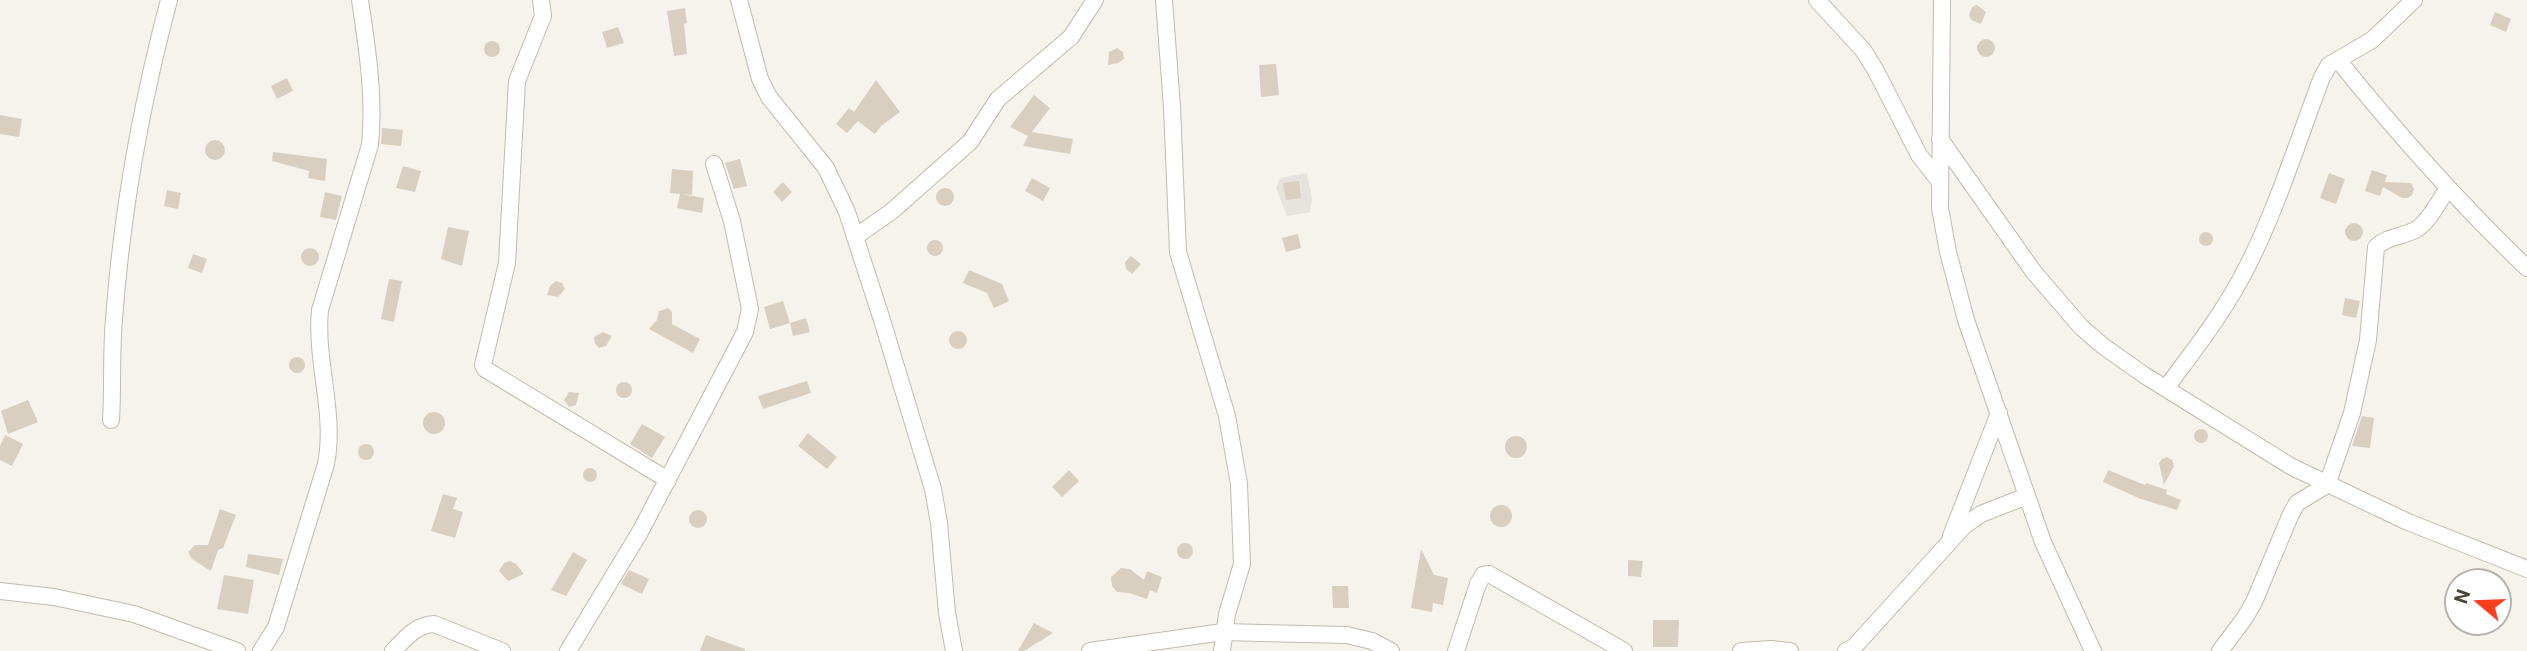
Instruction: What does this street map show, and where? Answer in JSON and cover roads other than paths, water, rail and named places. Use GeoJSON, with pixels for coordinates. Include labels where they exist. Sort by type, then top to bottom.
{"type":"FeatureCollection","features":[{"type":"Feature","properties":{"kind":"street"},"geometry":{"type":"LineString","coordinates":[[111,420],[113,322],[126,201],[137,134],[169,0]]}},
{"type":"Feature","properties":{"kind":"street"},"geometry":{"type":"LineString","coordinates":[[261,651],[276,627],[326,464],[330,442],[319,333],[320,310],[370,145],[372,125],[370,72],[360,0]]}},
{"type":"Feature","properties":{"kind":"street"},"geometry":{"type":"LineString","coordinates":[[541,0],[543,16],[517,81],[506,262],[483,365],[485,369],[668,481]]}},
{"type":"Feature","properties":{"kind":"street"},"geometry":{"type":"LineString","coordinates":[[739,0],[760,79],[769,97],[826,168],[847,212],[883,320],[933,488],[939,523],[950,647]]}},
{"type":"Feature","properties":{"kind":"street"},"geometry":{"type":"LineString","coordinates":[[855,237],[892,211],[970,142],[998,99],[1071,37],[1095,0]]}},
{"type":"Feature","properties":{"kind":"street"},"geometry":{"type":"LineString","coordinates":[[1164,0],[1178,252],[1227,416],[1239,484],[1242,564],[1223,632],[1222,651]]}},
{"type":"Feature","properties":{"kind":"street"},"geometry":{"type":"LineString","coordinates":[[1817,0],[1863,50],[1919,155],[1940,183]]}},
{"type":"Feature","properties":{"kind":"street"},"geometry":{"type":"LineString","coordinates":[[1942,0],[1940,208],[1948,252],[1966,320],[2052,565],[2093,651]]}},
{"type":"Feature","properties":{"kind":"street"},"geometry":{"type":"LineString","coordinates":[[2166,388],[2217,320],[2241,279],[2329,65],[2372,40],[2414,0]]}},
{"type":"Feature","properties":{"kind":"street"},"geometry":{"type":"LineString","coordinates":[[2338,60],[2409,148],[2527,268]]}},
{"type":"Feature","properties":{"kind":"street"},"geometry":{"type":"LineString","coordinates":[[1940,139],[2033,271],[2081,327],[2103,346],[2292,467],[2408,522],[2527,569]]}},
{"type":"Feature","properties":{"kind":"street"},"geometry":{"type":"LineString","coordinates":[[568,651],[640,533],[749,321],[750,309],[732,221],[714,164]]}},
{"type":"Feature","properties":{"kind":"street"},"geometry":{"type":"LineString","coordinates":[[2220,651],[2254,601],[2297,503],[2327,485],[2352,413],[2368,340],[2376,247],[2383,240],[2415,230],[2425,222],[2448,188]]}},
{"type":"Feature","properties":{"kind":"street"},"geometry":{"type":"LineString","coordinates":[[1949,542],[1999,413]]}},
{"type":"Feature","properties":{"kind":"street"},"geometry":{"type":"LineString","coordinates":[[1846,651],[1854,647],[1900,599],[1949,542],[1981,514],[2027,496]]}},
{"type":"Feature","properties":{"kind":"street"},"geometry":{"type":"LineString","coordinates":[[1456,651],[1478,584],[1483,575],[1489,574],[1624,651]]}},
{"type":"Feature","properties":{"kind":"street"},"geometry":{"type":"LineString","coordinates":[[0,591],[54,597],[134,614],[237,651]]}},
{"type":"Feature","properties":{"kind":"street"},"geometry":{"type":"LineString","coordinates":[[393,651],[415,629],[425,624],[434,624],[502,651]]}},
{"type":"Feature","properties":{"kind":"street"},"geometry":{"type":"LineString","coordinates":[[1090,651],[1223,632],[1347,635],[1372,641],[1391,651]]}},
{"type":"Feature","properties":{"kind":"street"},"geometry":{"type":"LineString","coordinates":[[1741,651],[1790,651]]}}]}
